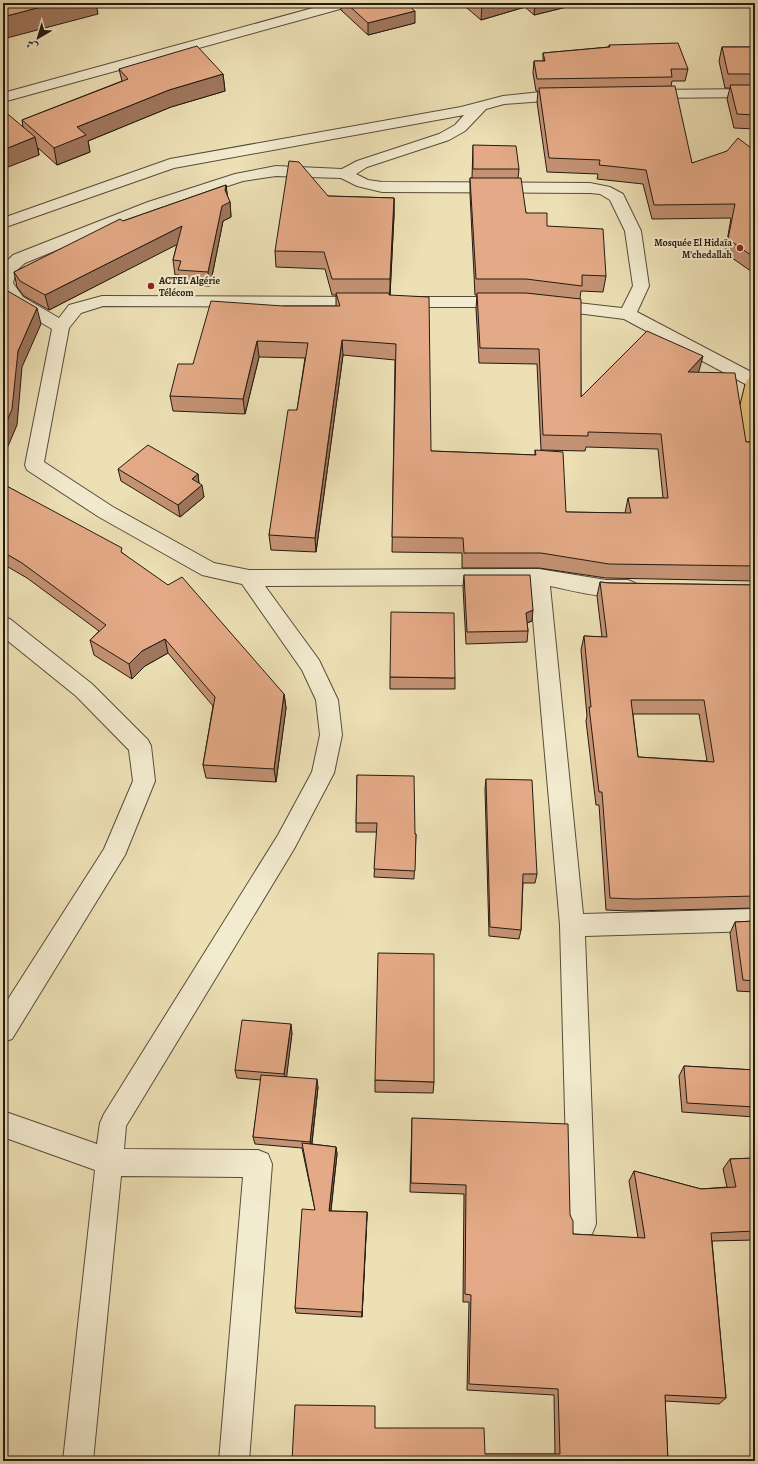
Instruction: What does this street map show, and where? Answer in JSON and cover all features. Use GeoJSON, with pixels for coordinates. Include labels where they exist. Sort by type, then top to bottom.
{"type":"FeatureCollection","features":[{"type":"Feature","properties":{"kind":"main road"},"geometry":{"type":"LineString","coordinates":[[755,382],[748,411],[755,445]]}},
{"type":"Feature","properties":{"kind":"street"},"geometry":{"type":"LineString","coordinates":[[3,98],[346,3]]}},
{"type":"Feature","properties":{"kind":"street"},"geometry":{"type":"LineString","coordinates":[[636,95],[755,93]]}},
{"type":"Feature","properties":{"kind":"street"},"geometry":{"type":"LineString","coordinates":[[3,223],[170,164],[462,110],[510,99],[541,96],[581,95]]}},
{"type":"Feature","properties":{"kind":"street"},"geometry":{"type":"LineString","coordinates":[[61,328],[17,301],[5,282],[8,269],[19,259],[154,206],[240,177],[276,171],[345,174],[362,164],[444,138],[460,128],[482,105]]}},
{"type":"Feature","properties":{"kind":"street"},"geometry":{"type":"LineString","coordinates":[[345,174],[364,185],[382,187],[590,188],[604,190],[617,197],[633,231],[641,286],[628,314]]}},
{"type":"Feature","properties":{"kind":"street"},"geometry":{"type":"LineString","coordinates":[[645,588],[606,588],[539,577],[249,578],[209,570],[106,512],[34,465],[61,328],[75,309],[102,301],[528,303],[577,307],[628,314],[755,382]]}},
{"type":"Feature","properties":{"kind":"street"},"geometry":{"type":"LineString","coordinates":[[539,577],[572,925],[582,1224]]}},
{"type":"Feature","properties":{"kind":"street"},"geometry":{"type":"LineString","coordinates":[[78,1461],[113,1123],[286,842],[323,772],[331,735],[327,700],[311,666],[249,578]]}},
{"type":"Feature","properties":{"kind":"street"},"geometry":{"type":"LineString","coordinates":[[3,624],[84,690],[140,746],[144,781],[113,855],[3,1030]]}},
{"type":"Feature","properties":{"kind":"street"},"geometry":{"type":"LineString","coordinates":[[572,925],[755,920]]}},
{"type":"Feature","properties":{"kind":"street"},"geometry":{"type":"LineString","coordinates":[[3,1124],[109,1162],[258,1164],[234,1461]]}},
{"type":"Feature","properties":{"kind":"building"},"geometry":{"type":"Polygon","coordinates":[[[3,3],[56,3],[3,17],[3,3]]]}},
{"type":"Feature","properties":{"kind":"building"},"geometry":{"type":"Polygon","coordinates":[[[346,3],[406,3],[415,11],[368,23],[346,3]]]}},
{"type":"Feature","properties":{"kind":"building"},"geometry":{"type":"Polygon","coordinates":[[[678,43],[688,69],[671,69],[672,77],[537,79],[534,61],[545,61],[543,53],[610,47],[609,45],[678,43]]]}},
{"type":"Feature","properties":{"kind":"building"},"geometry":{"type":"Polygon","coordinates":[[[197,46],[223,74],[169,90],[77,127],[86,135],[54,148],[22,120],[128,79],[119,69],[197,46]]]}},
{"type":"Feature","properties":{"kind":"building"},"geometry":{"type":"Polygon","coordinates":[[[722,47],[755,47],[755,74],[728,74],[722,47]]]}},
{"type":"Feature","properties":{"kind":"building"},"geometry":{"type":"Polygon","coordinates":[[[730,85],[755,85],[755,115],[737,114],[730,85]]]}},
{"type":"Feature","properties":{"kind":"building"},"geometry":{"type":"Polygon","coordinates":[[[675,86],[692,163],[727,151],[738,138],[755,151],[755,258],[728,239],[735,204],[654,205],[646,170],[599,165],[600,160],[549,158],[539,88],[675,86]]]}},
{"type":"Feature","properties":{"kind":"building"},"geometry":{"type":"Polygon","coordinates":[[[3,110],[35,137],[3,150],[3,110]]]}},
{"type":"Feature","properties":{"kind":"building"},"geometry":{"type":"Polygon","coordinates":[[[473,145],[516,146],[519,169],[473,169],[473,145]]]}},
{"type":"Feature","properties":{"kind":"building"},"geometry":{"type":"Polygon","coordinates":[[[289,161],[299,162],[328,196],[394,198],[390,279],[332,279],[324,252],[275,251],[289,161]]]}},
{"type":"Feature","properties":{"kind":"building"},"geometry":{"type":"Polygon","coordinates":[[[470,178],[521,178],[526,213],[547,213],[547,226],[603,229],[606,276],[582,275],[582,286],[526,279],[476,279],[470,178]]]}},
{"type":"Feature","properties":{"kind":"building"},"geometry":{"type":"Polygon","coordinates":[[[226,185],[225,190],[230,202],[222,206],[208,272],[178,270],[181,261],[173,260],[182,226],[45,295],[20,281],[14,272],[120,219],[123,221],[226,185]]]}},
{"type":"Feature","properties":{"kind":"building"},"geometry":{"type":"Polygon","coordinates":[[[3,286],[6,290],[37,308],[18,351],[12,409],[3,431],[3,286]]]}},
{"type":"Feature","properties":{"kind":"building"},"geometry":{"type":"Polygon","coordinates":[[[336,293],[389,293],[389,295],[429,297],[431,451],[536,455],[535,450],[563,452],[566,512],[631,513],[628,498],[668,498],[661,434],[588,432],[588,436],[543,435],[539,349],[480,348],[477,293],[526,293],[581,299],[581,397],[647,331],[703,356],[688,372],[735,373],[746,442],[755,442],[755,566],[609,564],[541,553],[464,553],[463,538],[392,537],[396,344],[342,340],[315,538],[269,535],[288,410],[297,410],[308,343],[257,341],[243,399],[170,396],[178,364],[193,364],[211,301],[283,306],[340,306],[336,293]]]}},
{"type":"Feature","properties":{"kind":"building"},"geometry":{"type":"Polygon","coordinates":[[[148,445],[198,474],[192,479],[202,485],[178,505],[118,469],[148,445]]]}},
{"type":"Feature","properties":{"kind":"building"},"geometry":{"type":"Polygon","coordinates":[[[3,484],[122,548],[121,552],[168,585],[182,577],[284,694],[274,769],[203,765],[215,697],[165,639],[142,651],[129,664],[90,640],[106,625],[22,563],[3,552],[3,484]]]}},
{"type":"Feature","properties":{"kind":"building"},"geometry":{"type":"Polygon","coordinates":[[[464,575],[530,575],[533,610],[526,613],[528,631],[467,632],[464,575]]]}},
{"type":"Feature","properties":{"kind":"building"},"geometry":{"type":"Polygon","coordinates":[[[600,582],[755,585],[755,604],[752,604],[755,616],[755,896],[635,899],[610,898],[602,792],[599,792],[589,707],[591,707],[584,636],[607,637],[600,582]],[[631,700],[638,757],[714,762],[704,700],[631,700]]]}},
{"type":"Feature","properties":{"kind":"building"},"geometry":{"type":"Polygon","coordinates":[[[391,612],[454,613],[455,678],[390,677],[391,612]]]}},
{"type":"Feature","properties":{"kind":"building"},"geometry":{"type":"Polygon","coordinates":[[[357,775],[414,776],[416,834],[415,871],[374,869],[377,823],[356,823],[357,775]]]}},
{"type":"Feature","properties":{"kind":"building"},"geometry":{"type":"Polygon","coordinates":[[[486,779],[532,780],[537,874],[523,874],[521,930],[490,927],[486,779]]]}},
{"type":"Feature","properties":{"kind":"building"},"geometry":{"type":"Polygon","coordinates":[[[755,921],[755,981],[743,980],[735,922],[755,921]]]}},
{"type":"Feature","properties":{"kind":"building"},"geometry":{"type":"Polygon","coordinates":[[[378,953],[434,954],[434,1082],[375,1080],[378,953]]]}},
{"type":"Feature","properties":{"kind":"building"},"geometry":{"type":"Polygon","coordinates":[[[242,1020],[291,1024],[284,1074],[235,1070],[242,1020]]]}},
{"type":"Feature","properties":{"kind":"building"},"geometry":{"type":"Polygon","coordinates":[[[684,1066],[755,1070],[755,1107],[687,1103],[684,1066]]]}},
{"type":"Feature","properties":{"kind":"building"},"geometry":{"type":"Polygon","coordinates":[[[261,1075],[317,1079],[310,1142],[253,1137],[261,1075]]]}},
{"type":"Feature","properties":{"kind":"building"},"geometry":{"type":"Polygon","coordinates":[[[412,1118],[568,1124],[570,1215],[573,1221],[573,1234],[645,1238],[634,1171],[701,1189],[736,1187],[730,1159],[755,1158],[755,1231],[711,1233],[726,1398],[665,1395],[668,1461],[292,1461],[295,1405],[375,1406],[375,1428],[484,1428],[485,1454],[560,1454],[558,1389],[469,1384],[471,1295],[465,1294],[466,1185],[411,1183],[412,1118]]]}},
{"type":"Feature","properties":{"kind":"building"},"geometry":{"type":"Polygon","coordinates":[[[302,1143],[336,1147],[329,1211],[367,1212],[362,1312],[295,1308],[302,1209],[315,1210],[302,1143]]]}},
{"type":"Feature","properties":{"kind":"place","name":"Mosquée El Hidaïa M'chedallah"},"geometry":{"type":"Point","coordinates":[740,248]}},
{"type":"Feature","properties":{"kind":"place","name":"ACTEL Algérie Télécom"},"geometry":{"type":"Point","coordinates":[151,286]}}]}
